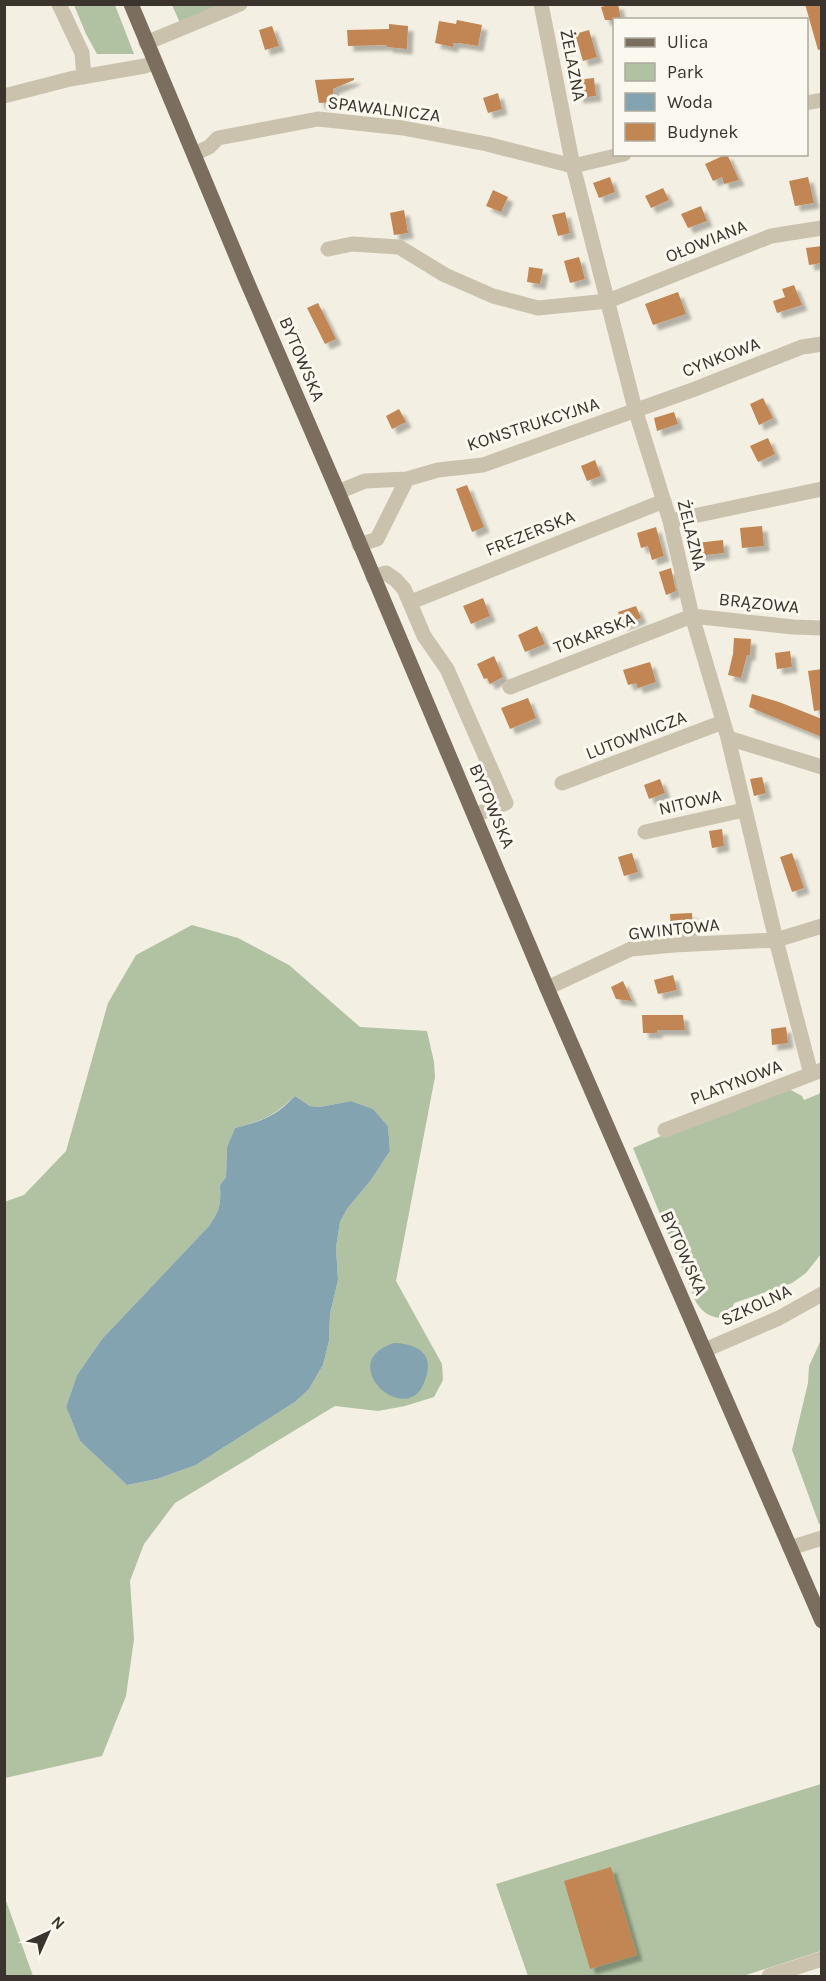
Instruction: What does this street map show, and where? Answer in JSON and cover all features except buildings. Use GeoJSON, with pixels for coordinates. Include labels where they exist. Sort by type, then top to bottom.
{"type":"FeatureCollection","features":[{"type":"Feature","properties":{"kind":"main road","name":"BYTOWSKA"},"geometry":{"type":"LineString","coordinates":[[131,4],[244,277],[822,1621]]}},
{"type":"Feature","properties":{"kind":"street"},"geometry":{"type":"LineString","coordinates":[[59,4],[82,53],[84,77]]}},
{"type":"Feature","properties":{"kind":"street"},"geometry":{"type":"LineString","coordinates":[[146,43],[240,4]]}},
{"type":"Feature","properties":{"kind":"street","name":"ŻELAZNA"},"geometry":{"type":"LineString","coordinates":[[541,4],[573,166],[635,410],[670,521],[692,616],[728,738],[776,940],[816,1072]]}},
{"type":"Feature","properties":{"kind":"street"},"geometry":{"type":"LineString","coordinates":[[4,96],[155,62]]}},
{"type":"Feature","properties":{"kind":"street","name":"SPAWALNICZA"},"geometry":{"type":"LineString","coordinates":[[194,154],[209,147],[218,138],[318,119],[403,128],[487,144],[573,166]]}},
{"type":"Feature","properties":{"kind":"street"},"geometry":{"type":"LineString","coordinates":[[573,166],[616,156]]}},
{"type":"Feature","properties":{"kind":"street","name":"OŁOWIANA"},"geometry":{"type":"LineString","coordinates":[[328,249],[352,244],[399,247],[445,275],[493,296],[538,308],[609,301],[771,236],[822,228]]}},
{"type":"Feature","properties":{"kind":"street","name":"CYNKOWA"},"geometry":{"type":"LineString","coordinates":[[635,410],[802,347],[822,344]]}},
{"type":"Feature","properties":{"kind":"street","name":"KONSTRUKCYJNA"},"geometry":{"type":"LineString","coordinates":[[338,492],[365,481],[407,479],[438,470],[483,465],[635,410]]}},
{"type":"Feature","properties":{"kind":"street"},"geometry":{"type":"LineString","coordinates":[[359,545],[377,539],[407,479]]}},
{"type":"Feature","properties":{"kind":"street"},"geometry":{"type":"LineString","coordinates":[[670,521],[822,489]]}},
{"type":"Feature","properties":{"kind":"street","name":"FREZERSKA"},"geometry":{"type":"LineString","coordinates":[[411,602],[664,501]]}},
{"type":"Feature","properties":{"kind":"street"},"geometry":{"type":"LineString","coordinates":[[373,577],[386,573],[404,589],[424,636],[447,669],[506,803],[475,815]]}},
{"type":"Feature","properties":{"kind":"street","name":"BRĄZOWA"},"geometry":{"type":"LineString","coordinates":[[692,616],[822,628]]}},
{"type":"Feature","properties":{"kind":"street","name":"TOKARSKA"},"geometry":{"type":"LineString","coordinates":[[510,687],[692,616]]}},
{"type":"Feature","properties":{"kind":"street","name":"LUTOWNICZA"},"geometry":{"type":"LineString","coordinates":[[562,783],[723,722]]}},
{"type":"Feature","properties":{"kind":"street"},"geometry":{"type":"LineString","coordinates":[[728,738],[822,767]]}},
{"type":"Feature","properties":{"kind":"street","name":"NITOWA"},"geometry":{"type":"LineString","coordinates":[[645,832],[744,810]]}},
{"type":"Feature","properties":{"kind":"street","name":"GWINTOWA"},"geometry":{"type":"LineString","coordinates":[[548,988],[632,949],[776,940],[822,926]]}},
{"type":"Feature","properties":{"kind":"street","name":"PLATYNOWA"},"geometry":{"type":"LineString","coordinates":[[665,1130],[816,1072]]}},
{"type":"Feature","properties":{"kind":"street","name":"SZKOLNA"},"geometry":{"type":"LineString","coordinates":[[705,1350],[780,1318],[822,1294]]}},
{"type":"Feature","properties":{"kind":"street"},"geometry":{"type":"LineString","coordinates":[[790,1548],[822,1538]]}},
{"type":"Feature","properties":{"kind":"street"},"geometry":{"type":"LineString","coordinates":[[770,1977],[822,1959]]}},
{"type":"Feature","properties":{"kind":"green space"},"geometry":{"type":"Polygon","coordinates":[[[74,5],[115,5],[134,54],[97,54],[74,5]]]}},
{"type":"Feature","properties":{"kind":"green space"},"geometry":{"type":"Polygon","coordinates":[[[172,5],[230,5],[180,23],[172,5]]]}},
{"type":"Feature","properties":{"kind":"green space"},"geometry":{"type":"Polygon","coordinates":[[[192,925],[238,938],[289,965],[360,1027],[427,1031],[435,1077],[396,1281],[442,1364],[443,1380],[434,1397],[405,1406],[378,1411],[335,1406],[175,1503],[144,1544],[130,1581],[134,1639],[126,1696],[102,1756],[5,1778],[4,1202],[24,1195],[66,1151],[108,1003],[136,955],[192,925]],[[295,1096],[267,1117],[235,1128],[227,1147],[226,1177],[220,1185],[219,1207],[213,1220],[102,1339],[77,1375],[66,1407],[80,1441],[127,1485],[157,1479],[196,1465],[295,1402],[309,1389],[323,1365],[329,1341],[330,1314],[338,1280],[336,1248],[340,1222],[390,1151],[388,1126],[373,1109],[351,1101],[320,1107],[310,1106],[295,1096]]]}},
{"type":"Feature","properties":{"kind":"green space"},"geometry":{"type":"Polygon","coordinates":[[[789,1089],[802,1096],[804,1100],[821,1093],[821,1254],[806,1273],[792,1283],[734,1303],[735,1316],[718,1318],[708,1314],[696,1302],[633,1148],[789,1089]]]}},
{"type":"Feature","properties":{"kind":"green space"},"geometry":{"type":"Polygon","coordinates":[[[821,1340],[822,1523],[819,1524],[792,1450],[808,1383],[809,1366],[821,1340]]]}},
{"type":"Feature","properties":{"kind":"green space"},"geometry":{"type":"Polygon","coordinates":[[[821,1784],[821,1951],[743,1976],[528,1976],[496,1884],[821,1784]]]}},
{"type":"Feature","properties":{"kind":"green space"},"geometry":{"type":"Polygon","coordinates":[[[5,1898],[33,1976],[5,1976],[5,1898]]]}},
{"type":"Feature","properties":{"kind":"water"},"geometry":{"type":"Polygon","coordinates":[[[295,1096],[310,1106],[320,1107],[351,1101],[373,1109],[388,1126],[390,1151],[340,1222],[336,1248],[338,1280],[330,1314],[329,1341],[323,1365],[309,1389],[295,1402],[196,1465],[157,1479],[127,1485],[80,1441],[66,1407],[77,1375],[102,1339],[213,1220],[219,1207],[220,1185],[226,1177],[227,1147],[235,1128],[268,1117],[295,1096]]]}},
{"type":"Feature","properties":{"kind":"water"},"geometry":{"type":"Polygon","coordinates":[[[394,1343],[419,1349],[427,1360],[427,1375],[423,1385],[414,1396],[402,1399],[390,1395],[379,1387],[372,1376],[371,1363],[377,1352],[394,1343]]]}}]}
